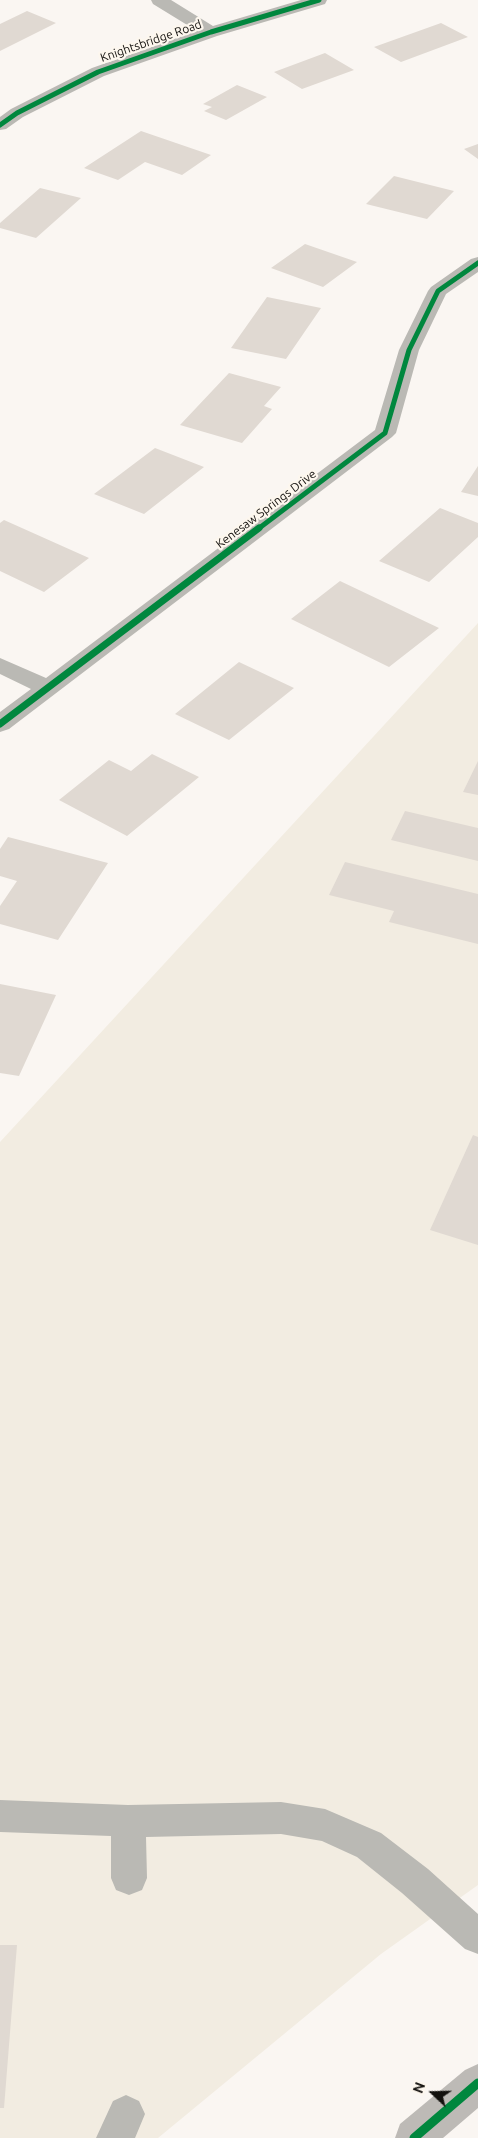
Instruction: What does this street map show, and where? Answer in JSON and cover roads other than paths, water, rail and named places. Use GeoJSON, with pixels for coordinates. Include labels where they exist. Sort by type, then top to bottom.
{"type":"FeatureCollection","features":[{"type":"Feature","properties":{"kind":"main road"},"geometry":{"type":"LineString","coordinates":[[414,2138],[478,2083]]}},
{"type":"Feature","properties":{"kind":"street"},"geometry":{"type":"LineString","coordinates":[[159,0],[211,32]]}},
{"type":"Feature","properties":{"kind":"street","name":"Knightsbridge Road"},"geometry":{"type":"LineString","coordinates":[[0,124],[17,113],[98,72],[211,32],[319,0]]}},
{"type":"Feature","properties":{"kind":"street","name":"Kenesaw Springs Drive"},"geometry":{"type":"LineString","coordinates":[[0,724],[384,434],[409,350],[438,291],[478,263]]}},
{"type":"Feature","properties":{"kind":"street"},"geometry":{"type":"LineString","coordinates":[[0,665],[48,688]]}},
{"type":"Feature","properties":{"kind":"street"},"geometry":{"type":"LineString","coordinates":[[0,1816],[128,1822],[281,1818],[325,1825],[369,1845],[415,1881],[478,1937]]}},
{"type":"Feature","properties":{"kind":"street"},"geometry":{"type":"LineString","coordinates":[[128,1822],[129,1878]]}}]}
